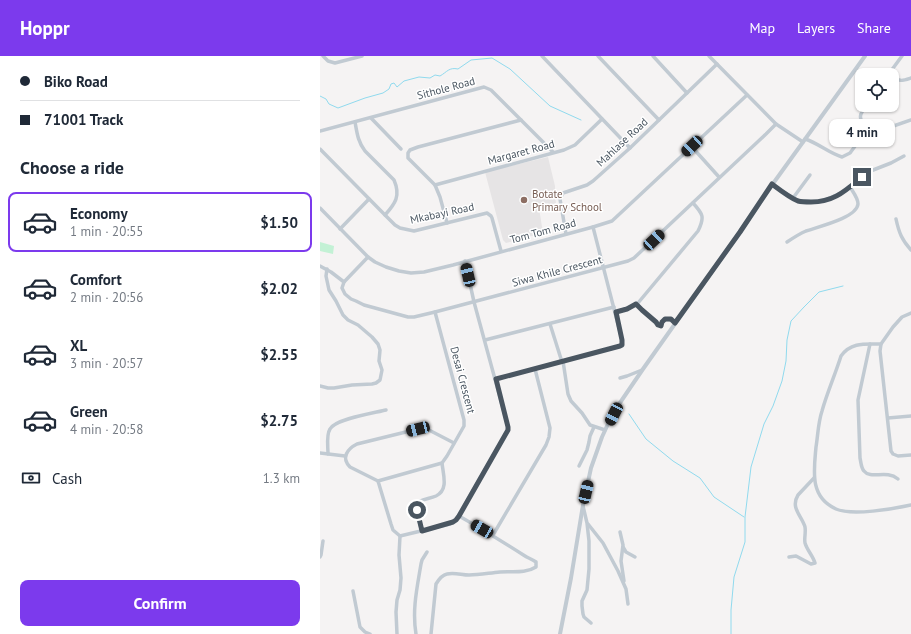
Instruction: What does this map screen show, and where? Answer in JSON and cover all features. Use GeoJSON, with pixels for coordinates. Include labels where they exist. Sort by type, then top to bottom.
{"type":"FeatureCollection","features":[{"type":"Feature","properties":{"kind":"street"},"geometry":{"type":"LineString","coordinates":[[323,56],[328,61],[335,63],[362,56]]}},
{"type":"Feature","properties":{"kind":"street"},"geometry":{"type":"LineString","coordinates":[[542,56],[630,148]]}},
{"type":"Feature","properties":{"kind":"street"},"geometry":{"type":"LineString","coordinates":[[598,56],[659,120]]}},
{"type":"Feature","properties":{"kind":"street"},"geometry":{"type":"LineString","coordinates":[[652,56],[687,93]]}},
{"type":"Feature","properties":{"kind":"street"},"geometry":{"type":"LineString","coordinates":[[709,56],[776,124],[804,141],[812,141],[842,157],[850,153],[868,127]]}},
{"type":"Feature","properties":{"kind":"street"},"geometry":{"type":"LineString","coordinates":[[560,634],[591,468],[605,430],[642,370],[740,232],[772,184],[865,56]]}},
{"type":"Feature","properties":{"kind":"street"},"geometry":{"type":"LineString","coordinates":[[894,68],[902,56]]}},
{"type":"Feature","properties":{"kind":"street","name":"Mahlase Road"},"geometry":{"type":"LineString","coordinates":[[566,234],[560,203],[560,196],[562,193],[587,185],[593,181],[630,148],[717,64]]}},
{"type":"Feature","properties":{"kind":"street"},"geometry":{"type":"LineString","coordinates":[[899,80],[901,81],[911,78]]}},
{"type":"Feature","properties":{"kind":"street","name":"Sithole Road"},"geometry":{"type":"LineString","coordinates":[[320,131],[484,87],[491,90],[553,152]]}},
{"type":"Feature","properties":{"kind":"street","name":"Tom Tom Road"},"geometry":{"type":"LineString","coordinates":[[320,208],[368,257],[380,265],[399,271],[411,273],[424,272],[501,252],[609,223],[617,218],[747,95]]}},
{"type":"Feature","properties":{"kind":"street"},"geometry":{"type":"LineString","coordinates":[[862,112],[861,118],[863,123],[873,130],[878,131],[911,120]]}},
{"type":"Feature","properties":{"kind":"street"},"geometry":{"type":"LineString","coordinates":[[371,118],[401,150]]}},
{"type":"Feature","properties":{"kind":"street","name":"Margaret Road"},"geometry":{"type":"LineString","coordinates":[[435,185],[564,150],[575,145],[602,119]]}},
{"type":"Feature","properties":{"kind":"street"},"geometry":{"type":"LineString","coordinates":[[447,223],[435,185],[408,158],[408,153],[410,150],[521,120]]}},
{"type":"Feature","properties":{"kind":"street"},"geometry":{"type":"LineString","coordinates":[[354,122],[361,146],[394,180],[396,185],[396,200],[385,216]]}},
{"type":"Feature","properties":{"kind":"street","name":"Siwa Khile Crescent"},"geometry":{"type":"LineString","coordinates":[[344,282],[342,288],[345,294],[351,299],[364,305],[411,317],[436,312],[628,261],[634,258],[776,124]]}},
{"type":"Feature","properties":{"kind":"street"},"geometry":{"type":"LineString","coordinates":[[692,146],[719,177]]}},
{"type":"Feature","properties":{"kind":"street","name":"Mkabayi Road"},"geometry":{"type":"LineString","coordinates":[[320,149],[385,216],[400,228],[414,231],[486,213],[492,218],[501,252]]}},
{"type":"Feature","properties":{"kind":"street"},"geometry":{"type":"LineString","coordinates":[[772,184],[799,201],[823,201],[840,194],[868,172],[904,156]]}},
{"type":"Feature","properties":{"kind":"street"},"geometry":{"type":"LineString","coordinates":[[793,198],[810,174]]}},
{"type":"Feature","properties":{"kind":"street"},"geometry":{"type":"LineString","coordinates":[[787,242],[807,231],[838,220],[855,211],[858,202],[850,187]]}},
{"type":"Feature","properties":{"kind":"street"},"geometry":{"type":"LineString","coordinates":[[340,228],[369,199]]}},
{"type":"Feature","properties":{"kind":"street"},"geometry":{"type":"LineString","coordinates":[[616,312],[627,309],[636,304],[698,231],[702,223],[702,215],[693,203]]}},
{"type":"Feature","properties":{"kind":"street"},"geometry":{"type":"LineString","coordinates":[[896,219],[902,240],[911,250]]}},
{"type":"Feature","properties":{"kind":"street"},"geometry":{"type":"LineString","coordinates":[[496,379],[622,345],[616,312],[593,227]]}},
{"type":"Feature","properties":{"kind":"street"},"geometry":{"type":"LineString","coordinates":[[320,266],[335,274],[344,282],[368,257]]}},
{"type":"Feature","properties":{"kind":"street"},"geometry":{"type":"LineString","coordinates":[[400,536],[422,531],[456,520],[508,430],[496,379],[474,302],[465,261]]}},
{"type":"Feature","properties":{"kind":"street"},"geometry":{"type":"LineString","coordinates":[[320,386],[334,388],[376,383],[380,380],[382,370],[379,361],[380,350],[375,340],[358,325],[345,318],[329,290],[326,276],[327,269]]}},
{"type":"Feature","properties":{"kind":"street"},"geometry":{"type":"LineString","coordinates":[[636,304],[658,325],[661,326],[665,319],[671,319],[675,323]]}},
{"type":"Feature","properties":{"kind":"street"},"geometry":{"type":"LineString","coordinates":[[485,340],[614,307]]}},
{"type":"Feature","properties":{"kind":"street","name":"Desai Crescent"},"geometry":{"type":"LineString","coordinates":[[436,312],[464,420],[464,426],[448,456],[442,463]]}},
{"type":"Feature","properties":{"kind":"street"},"geometry":{"type":"LineString","coordinates":[[911,313],[899,320],[881,344],[881,357],[891,451],[893,454],[898,456],[911,455]]}},
{"type":"Feature","properties":{"kind":"street"},"geometry":{"type":"LineString","coordinates":[[550,324],[562,362],[568,394],[571,401],[590,425],[605,430]]}},
{"type":"Feature","properties":{"kind":"street"},"geometry":{"type":"LineString","coordinates":[[881,344],[862,344],[850,347],[845,350],[841,356],[821,412],[814,478],[817,490],[821,497],[836,509],[846,512],[886,509],[911,505]]}},
{"type":"Feature","properties":{"kind":"street"},"geometry":{"type":"LineString","coordinates":[[870,344],[858,400],[860,458],[863,471],[867,474],[890,475],[894,476],[898,480]]}},
{"type":"Feature","properties":{"kind":"street"},"geometry":{"type":"LineString","coordinates":[[493,536],[546,445],[549,437],[550,428],[535,369]]}},
{"type":"Feature","properties":{"kind":"street"},"geometry":{"type":"LineString","coordinates":[[620,378],[642,370]]}},
{"type":"Feature","properties":{"kind":"street"},"geometry":{"type":"LineString","coordinates":[[328,454],[329,433],[334,424],[342,420],[386,410]]}},
{"type":"Feature","properties":{"kind":"street"},"geometry":{"type":"LineString","coordinates":[[888,418],[911,416]]}},
{"type":"Feature","properties":{"kind":"street"},"geometry":{"type":"LineString","coordinates":[[579,466],[587,450],[590,442],[590,436],[594,427]]}},
{"type":"Feature","properties":{"kind":"street"},"geometry":{"type":"LineString","coordinates":[[422,531],[417,513],[418,506],[420,501],[437,495],[444,487],[442,463],[378,481],[350,467],[347,464],[345,456],[350,447],[357,444],[418,429],[426,429],[454,443]]}},
{"type":"Feature","properties":{"kind":"street"},"geometry":{"type":"LineString","coordinates":[[320,453],[345,456]]}},
{"type":"Feature","properties":{"kind":"street"},"geometry":{"type":"LineString","coordinates":[[789,557],[796,556],[811,564],[815,563],[805,543],[805,529],[795,506],[798,495],[814,478]]}},
{"type":"Feature","properties":{"kind":"street"},"geometry":{"type":"LineString","coordinates":[[378,481],[393,530],[400,536]]}},
{"type":"Feature","properties":{"kind":"street"},"geometry":{"type":"LineString","coordinates":[[583,505],[589,541],[588,583],[587,590],[582,601],[582,606],[584,617],[591,623]]}},
{"type":"Feature","properties":{"kind":"street"},"geometry":{"type":"LineString","coordinates":[[431,634],[436,584],[442,576],[453,573],[470,575],[521,572],[531,570],[536,567],[536,562],[534,560],[527,558],[459,516]]}},
{"type":"Feature","properties":{"kind":"street"},"geometry":{"type":"LineString","coordinates":[[587,523],[606,546],[624,584],[627,592],[628,604]]}},
{"type":"Feature","properties":{"kind":"street"},"geometry":{"type":"LineString","coordinates":[[620,532],[623,541],[621,561],[624,584]]}},
{"type":"Feature","properties":{"kind":"street"},"geometry":{"type":"LineString","coordinates":[[397,634],[397,600],[401,578],[399,555],[400,536]]}},
{"type":"Feature","properties":{"kind":"street"},"geometry":{"type":"LineString","coordinates":[[320,557],[323,541]]}},
{"type":"Feature","properties":{"kind":"street"},"geometry":{"type":"LineString","coordinates":[[623,546],[626,552],[635,557]]}},
{"type":"Feature","properties":{"kind":"street"},"geometry":{"type":"LineString","coordinates":[[416,634],[414,608],[421,564],[427,552]]}},
{"type":"Feature","properties":{"kind":"street"},"geometry":{"type":"LineString","coordinates":[[353,591],[360,627],[365,632],[370,634]]}},
{"type":"Feature","properties":{"kind":"shaded area","name":"Botate Primary School"},"geometry":{"type":"Polygon","coordinates":[[[548,157],[555,186],[556,203],[539,208],[543,233],[506,243],[503,240],[485,172],[548,157]]]}},
{"type":"Feature","properties":{"kind":"green space"},"geometry":{"type":"Polygon","coordinates":[[[320,242],[334,246],[333,254],[320,251],[320,242]]]}},
{"type":"Feature","properties":{"kind":"waterway"},"geometry":{"type":"LineString","coordinates":[[320,96],[326,99],[329,104],[338,108],[383,93],[389,89],[391,84],[394,83],[397,87],[404,81],[419,77],[430,78],[435,75],[440,76],[450,69],[458,69],[471,60],[492,58],[510,69],[550,106],[581,120]]}},
{"type":"Feature","properties":{"kind":"waterway"},"geometry":{"type":"LineString","coordinates":[[731,634],[731,610],[734,577],[745,542],[745,517],[751,467],[764,424],[773,406],[782,381],[791,321],[819,292],[843,286]]}},
{"type":"Feature","properties":{"kind":"waterway"},"geometry":{"type":"LineString","coordinates":[[629,414],[646,439],[673,461],[700,478],[714,497],[744,517]]}},
{"type":"Feature","properties":{"kind":"place","name":"Botate Primary School"},"geometry":{"type":"Point","coordinates":[524,200]}},
{"type":"Feature","properties":{"kind":"route"},"geometry":{"type":"LineString","coordinates":[[417,510],[422,531],[453,522],[459,516],[508,430],[496,379],[622,345],[616,312],[627,309],[636,304],[658,325],[661,326],[665,319],[671,319],[675,323],[740,232],[772,184],[799,201],[817,202],[830,199],[845,192],[862,177]]}}]}
